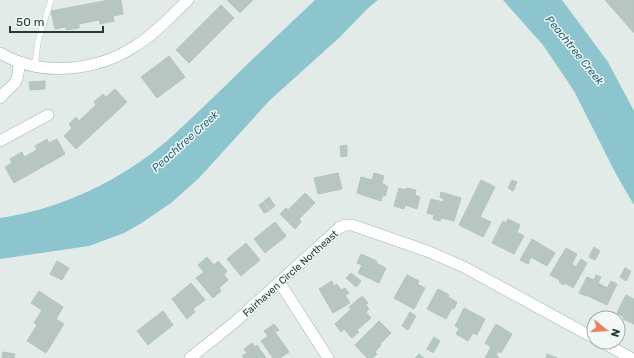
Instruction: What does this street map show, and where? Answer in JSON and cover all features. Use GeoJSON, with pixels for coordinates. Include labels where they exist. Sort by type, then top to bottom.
{"type":"FeatureCollection","features":[{"type":"Feature","properties":{"kind":"street"},"geometry":{"type":"LineString","coordinates":[[0,53],[19,62],[35,66],[72,68],[90,66],[117,56],[138,44],[188,0]]}},
{"type":"Feature","properties":{"kind":"street"},"geometry":{"type":"LineString","coordinates":[[0,98],[17,82],[19,75],[19,62]]}},
{"type":"Feature","properties":{"kind":"street"},"geometry":{"type":"LineString","coordinates":[[0,141],[48,115]]}},
{"type":"Feature","properties":{"kind":"street","name":"Fairhaven Circle Northeast"},"geometry":{"type":"LineString","coordinates":[[190,358],[235,322],[280,283],[339,228],[345,225],[352,225],[427,251],[464,267],[586,334]]}},
{"type":"Feature","properties":{"kind":"street"},"geometry":{"type":"LineString","coordinates":[[280,283],[328,358]]}},
{"type":"Feature","properties":{"kind":"street"},"geometry":{"type":"LineString","coordinates":[[616,350],[631,358]]}},
{"type":"Feature","properties":{"kind":"lane"},"geometry":{"type":"LineString","coordinates":[[35,66],[38,41],[51,0]]}},
{"type":"Feature","properties":{"kind":"water","name":"Peachtree Creek"},"geometry":{"type":"Polygon","coordinates":[[[315,0],[378,0],[367,9],[340,37],[270,100],[199,178],[171,203],[124,233],[89,246],[0,259],[0,218],[46,208],[68,200],[90,191],[131,168],[175,134],[315,0]]]}},
{"type":"Feature","properties":{"kind":"water","name":"Peachtree Creek"},"geometry":{"type":"Polygon","coordinates":[[[503,0],[562,0],[608,62],[634,111],[634,205],[616,174],[574,91],[543,45],[503,0]]]}},
{"type":"Feature","properties":{"kind":"building"},"geometry":{"type":"Polygon","coordinates":[[[109,0],[121,0],[123,14],[113,16],[114,21],[100,24],[99,20],[79,24],[79,28],[66,30],[66,27],[55,29],[51,11],[109,0]]]}},
{"type":"Feature","properties":{"kind":"building"},"geometry":{"type":"Polygon","coordinates":[[[227,0],[253,0],[240,13],[227,0]]]}},
{"type":"Feature","properties":{"kind":"building"},"geometry":{"type":"Polygon","coordinates":[[[605,0],[634,0],[634,33],[605,0]]]}},
{"type":"Feature","properties":{"kind":"building"},"geometry":{"type":"Polygon","coordinates":[[[221,5],[234,18],[189,63],[176,50],[221,5]]]}},
{"type":"Feature","properties":{"kind":"building"},"geometry":{"type":"Polygon","coordinates":[[[169,56],[185,77],[157,98],[141,77],[169,56]]]}},
{"type":"Feature","properties":{"kind":"building"},"geometry":{"type":"Polygon","coordinates":[[[45,81],[45,89],[30,90],[29,82],[45,81]]]}},
{"type":"Feature","properties":{"kind":"building"},"geometry":{"type":"Polygon","coordinates":[[[115,89],[127,102],[76,149],[64,136],[72,128],[69,124],[76,117],[79,121],[96,105],[94,102],[103,94],[106,97],[115,89]]]}},
{"type":"Feature","properties":{"kind":"building"},"geometry":{"type":"Polygon","coordinates":[[[47,139],[49,143],[57,139],[65,154],[14,183],[5,167],[12,163],[10,159],[22,152],[24,157],[37,150],[35,146],[47,139]]]}},
{"type":"Feature","properties":{"kind":"building"},"geometry":{"type":"Polygon","coordinates":[[[347,145],[347,156],[341,157],[340,146],[347,145]]]}},
{"type":"Feature","properties":{"kind":"building"},"geometry":{"type":"Polygon","coordinates":[[[338,173],[342,189],[318,194],[314,178],[338,173]]]}},
{"type":"Feature","properties":{"kind":"building"},"geometry":{"type":"Polygon","coordinates":[[[374,173],[384,176],[382,183],[388,187],[385,196],[383,195],[381,201],[357,193],[361,177],[372,180],[374,173]]]}},
{"type":"Feature","properties":{"kind":"building"},"geometry":{"type":"Polygon","coordinates":[[[481,180],[495,187],[480,217],[491,222],[483,237],[459,225],[481,180]]]}},
{"type":"Feature","properties":{"kind":"building"},"geometry":{"type":"Polygon","coordinates":[[[512,180],[517,182],[513,191],[508,188],[512,180]]]}},
{"type":"Feature","properties":{"kind":"building"},"geometry":{"type":"Polygon","coordinates":[[[399,188],[405,190],[406,188],[416,190],[415,195],[420,197],[417,209],[405,205],[404,209],[394,206],[399,188]]]}},
{"type":"Feature","properties":{"kind":"building"},"geometry":{"type":"Polygon","coordinates":[[[441,192],[461,198],[454,221],[441,218],[440,221],[433,219],[434,215],[427,213],[431,199],[443,202],[444,199],[440,197],[441,192]]]}},
{"type":"Feature","properties":{"kind":"building"},"geometry":{"type":"Polygon","coordinates":[[[305,193],[315,203],[299,219],[301,222],[295,229],[280,214],[286,208],[288,210],[305,193]]]}},
{"type":"Feature","properties":{"kind":"building"},"geometry":{"type":"Polygon","coordinates":[[[269,197],[275,206],[270,210],[264,201],[269,197]]]}},
{"type":"Feature","properties":{"kind":"building"},"geometry":{"type":"Polygon","coordinates":[[[263,202],[269,211],[264,213],[259,205],[263,202]]]}},
{"type":"Feature","properties":{"kind":"building"},"geometry":{"type":"Polygon","coordinates":[[[508,219],[520,225],[517,232],[524,236],[514,254],[492,243],[503,221],[506,223],[508,219]]]}},
{"type":"Feature","properties":{"kind":"building"},"geometry":{"type":"Polygon","coordinates":[[[275,222],[286,236],[265,253],[254,239],[275,222]]]}},
{"type":"Feature","properties":{"kind":"building"},"geometry":{"type":"Polygon","coordinates":[[[532,239],[555,253],[547,266],[531,257],[528,264],[520,260],[532,239]]]}},
{"type":"Feature","properties":{"kind":"building"},"geometry":{"type":"Polygon","coordinates":[[[246,243],[260,260],[241,276],[227,259],[246,243]]]}},
{"type":"Feature","properties":{"kind":"building"},"geometry":{"type":"Polygon","coordinates":[[[594,247],[600,251],[595,260],[589,257],[594,247]]]}},
{"type":"Feature","properties":{"kind":"building"},"geometry":{"type":"Polygon","coordinates":[[[566,248],[577,254],[572,264],[576,267],[581,259],[587,263],[573,288],[565,283],[564,285],[559,282],[560,280],[550,275],[566,248]]]}},
{"type":"Feature","properties":{"kind":"building"},"geometry":{"type":"Polygon","coordinates":[[[361,254],[377,261],[376,263],[386,268],[379,283],[358,273],[362,265],[357,263],[361,254]]]}},
{"type":"Feature","properties":{"kind":"building"},"geometry":{"type":"Polygon","coordinates":[[[207,257],[214,265],[218,261],[227,271],[224,275],[228,280],[219,288],[221,291],[213,298],[196,278],[204,272],[198,265],[207,257]]]}},
{"type":"Feature","properties":{"kind":"building"},"geometry":{"type":"Polygon","coordinates":[[[57,261],[69,268],[62,280],[50,274],[57,261]]]}},
{"type":"Feature","properties":{"kind":"building"},"geometry":{"type":"Polygon","coordinates":[[[625,268],[631,271],[626,281],[620,277],[625,268]]]}},
{"type":"Feature","properties":{"kind":"building"},"geometry":{"type":"Polygon","coordinates":[[[351,273],[361,281],[356,287],[346,278],[351,273]]]}},
{"type":"Feature","properties":{"kind":"building"},"geometry":{"type":"Polygon","coordinates":[[[407,275],[419,281],[417,284],[425,288],[414,309],[394,298],[407,275]]]}},
{"type":"Feature","properties":{"kind":"building"},"geometry":{"type":"Polygon","coordinates":[[[596,275],[601,277],[598,283],[607,288],[611,281],[617,284],[607,305],[579,293],[587,277],[594,280],[596,275]]]}},
{"type":"Feature","properties":{"kind":"building"},"geometry":{"type":"Polygon","coordinates":[[[332,281],[334,286],[337,284],[341,290],[345,288],[349,293],[345,295],[350,303],[333,313],[319,289],[332,281]]]}},
{"type":"Feature","properties":{"kind":"building"},"geometry":{"type":"Polygon","coordinates":[[[191,283],[205,300],[193,309],[195,312],[187,319],[172,299],[191,283]]]}},
{"type":"Feature","properties":{"kind":"building"},"geometry":{"type":"Polygon","coordinates":[[[438,289],[449,295],[448,297],[457,302],[454,309],[452,308],[446,319],[427,309],[438,289]]]}},
{"type":"Feature","properties":{"kind":"building"},"geometry":{"type":"Polygon","coordinates":[[[39,291],[63,307],[56,319],[64,324],[46,353],[27,341],[37,325],[34,323],[42,310],[31,303],[39,291]]]}},
{"type":"Feature","properties":{"kind":"building"},"geometry":{"type":"Polygon","coordinates":[[[626,295],[634,299],[634,324],[626,320],[626,310],[618,310],[626,295]]]}},
{"type":"Feature","properties":{"kind":"building"},"geometry":{"type":"Polygon","coordinates":[[[362,296],[368,303],[366,305],[369,309],[366,312],[371,318],[357,330],[359,332],[352,338],[344,329],[341,332],[335,324],[351,309],[349,307],[362,296]]]}},
{"type":"Feature","properties":{"kind":"building"},"geometry":{"type":"Polygon","coordinates":[[[464,308],[485,319],[477,335],[473,333],[468,341],[456,334],[459,328],[455,326],[464,308]]]}},
{"type":"Feature","properties":{"kind":"building"},"geometry":{"type":"Polygon","coordinates":[[[163,311],[173,325],[148,345],[137,331],[163,311]]]}},
{"type":"Feature","properties":{"kind":"building"},"geometry":{"type":"Polygon","coordinates":[[[410,312],[416,316],[408,330],[402,326],[410,312]]]}},
{"type":"Feature","properties":{"kind":"building"},"geometry":{"type":"Polygon","coordinates":[[[379,321],[391,333],[380,344],[381,345],[375,352],[377,354],[373,358],[367,358],[355,345],[379,321]]]}},
{"type":"Feature","properties":{"kind":"building"},"geometry":{"type":"Polygon","coordinates":[[[274,324],[279,330],[275,332],[289,352],[280,358],[273,358],[261,341],[268,336],[264,331],[274,324]]]}},
{"type":"Feature","properties":{"kind":"building"},"geometry":{"type":"Polygon","coordinates":[[[496,324],[512,334],[501,353],[499,351],[496,355],[499,357],[498,358],[485,358],[491,347],[485,343],[496,324]]]}},
{"type":"Feature","properties":{"kind":"building"},"geometry":{"type":"Polygon","coordinates":[[[434,337],[440,341],[433,353],[427,349],[434,337]]]}},
{"type":"Feature","properties":{"kind":"building"},"geometry":{"type":"Polygon","coordinates":[[[252,343],[255,347],[257,345],[266,358],[244,358],[242,356],[247,353],[244,349],[252,343]]]}},
{"type":"Feature","properties":{"kind":"building"},"geometry":{"type":"Polygon","coordinates":[[[3,352],[15,354],[14,358],[2,358],[3,352]]]}},
{"type":"Feature","properties":{"kind":"building"},"geometry":{"type":"Polygon","coordinates":[[[419,354],[424,358],[415,358],[419,354]]]}},
{"type":"Feature","properties":{"kind":"building"},"geometry":{"type":"Polygon","coordinates":[[[547,354],[557,358],[546,358],[547,354]]]}}]}
